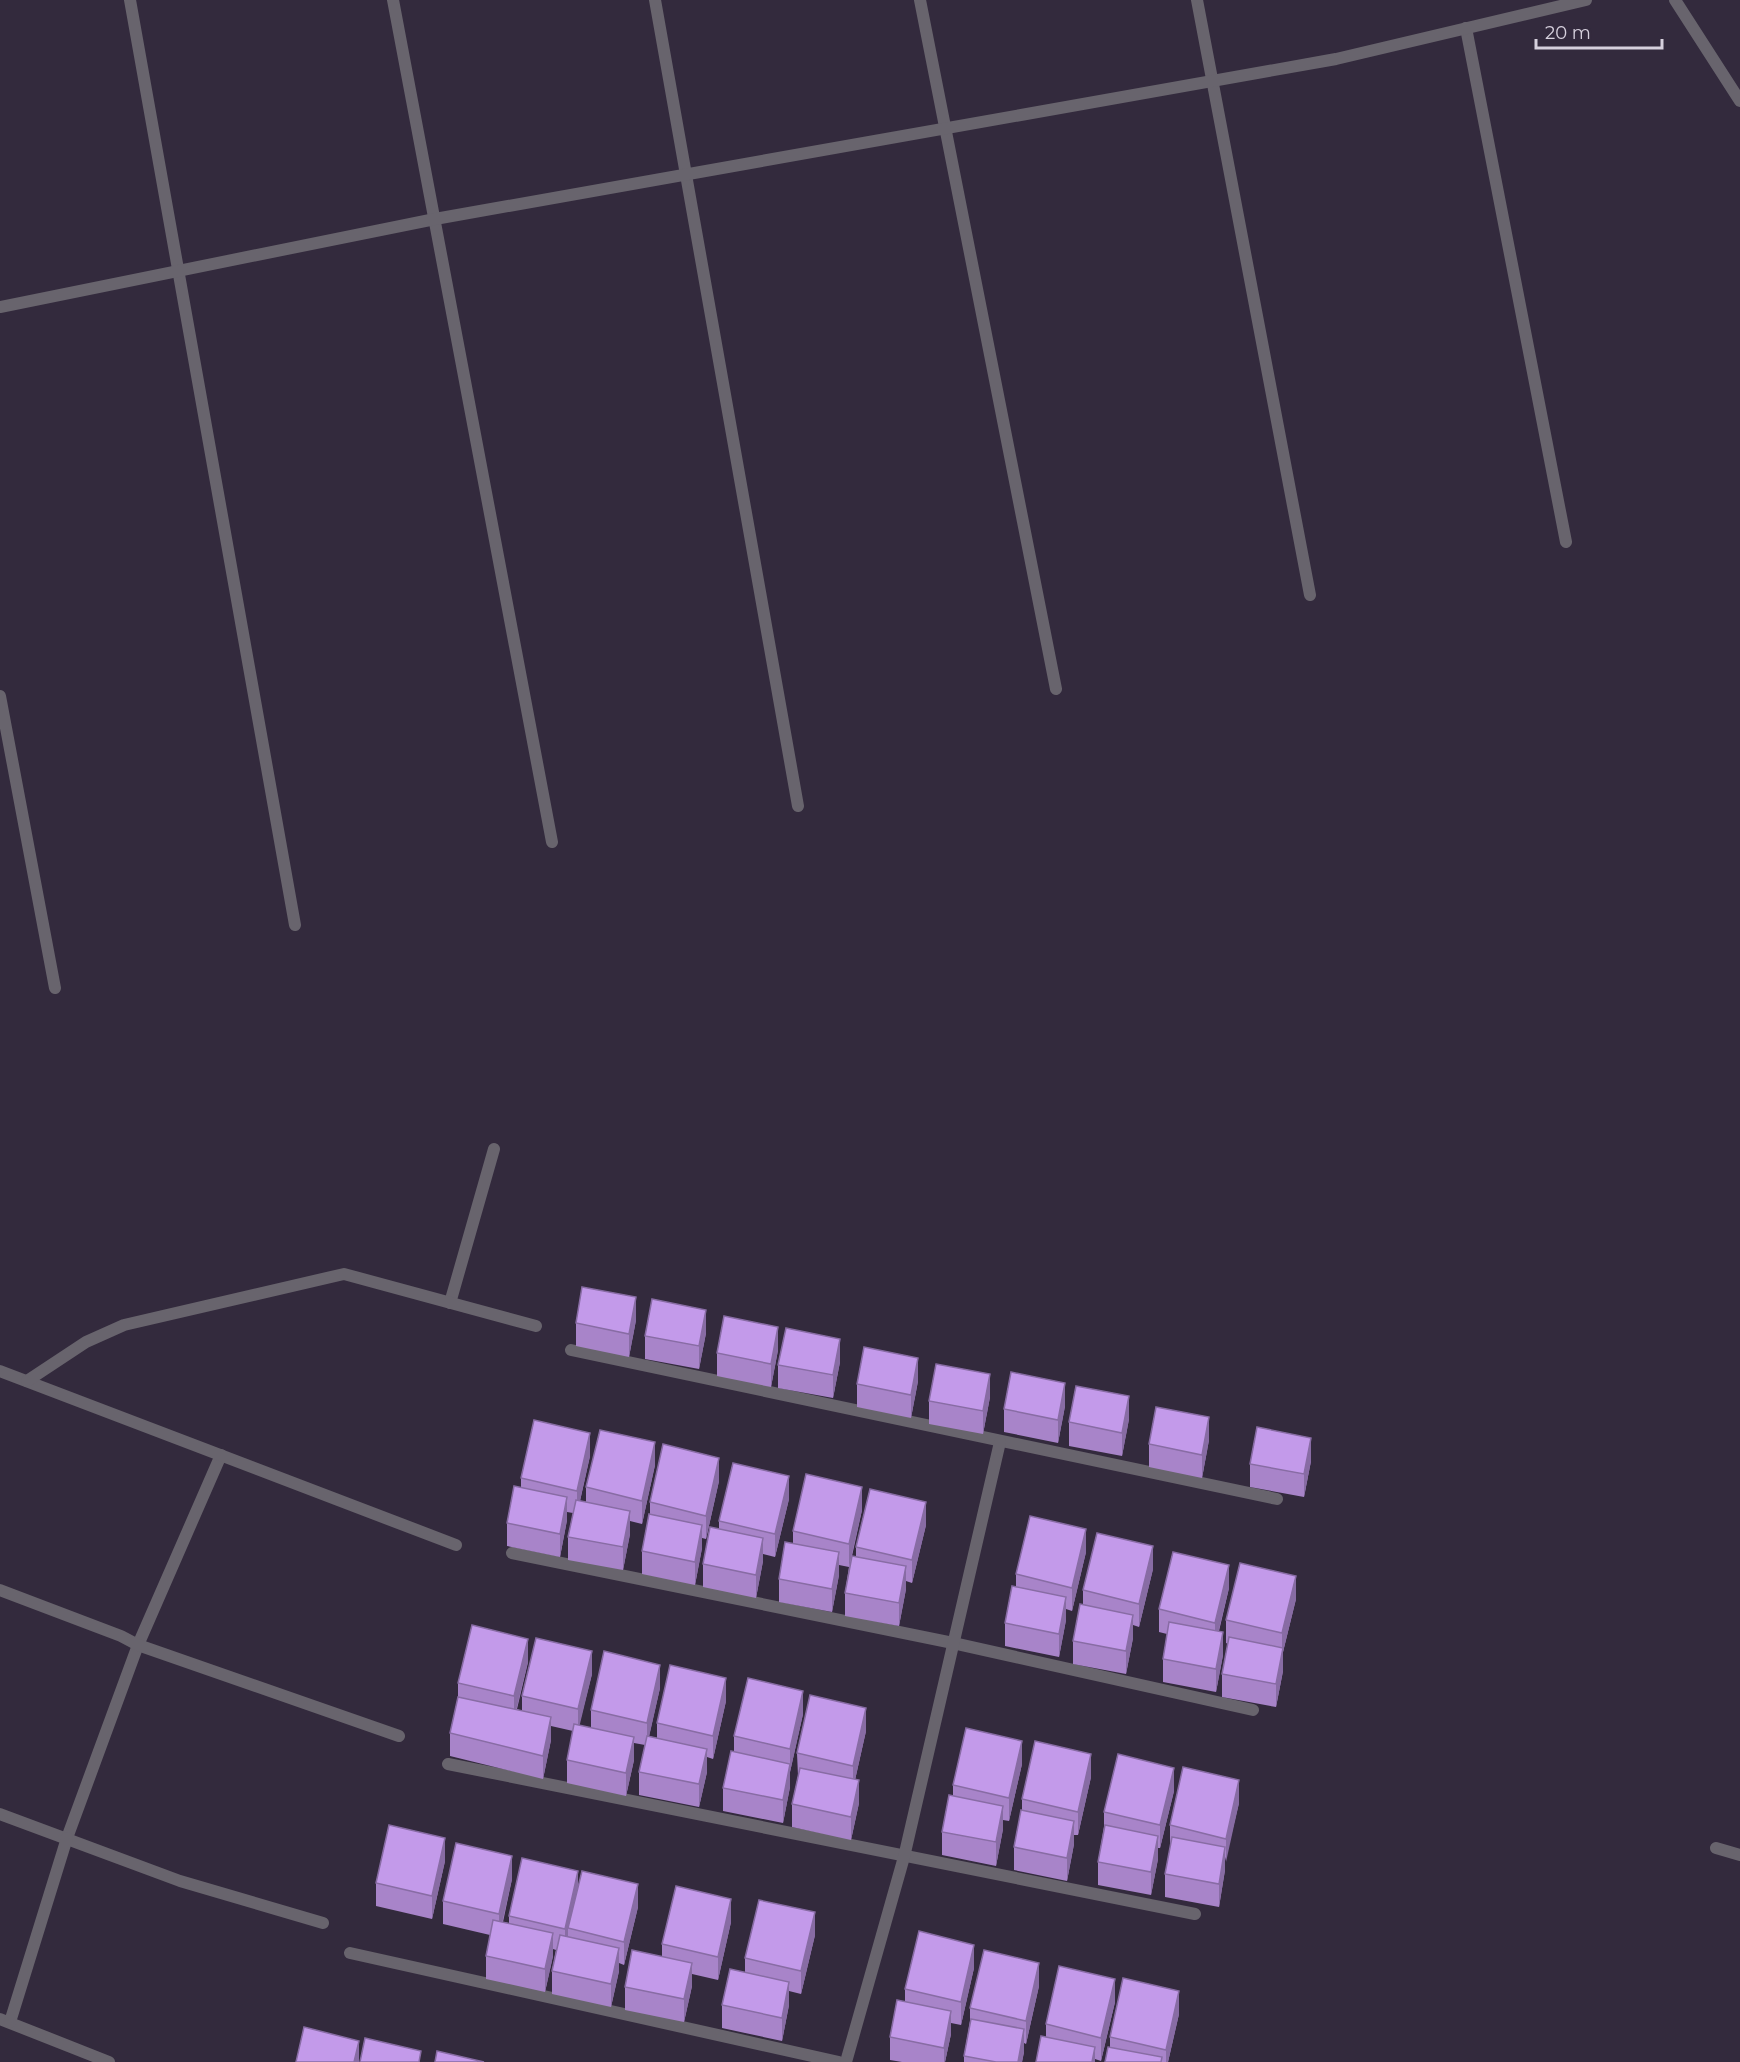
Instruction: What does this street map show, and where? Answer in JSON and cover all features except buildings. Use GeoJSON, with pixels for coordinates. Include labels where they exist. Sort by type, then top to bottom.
{"type":"FeatureCollection","features":[{"type":"Feature","properties":{"kind":"street"},"geometry":{"type":"LineString","coordinates":[[130,0],[295,925]]}},
{"type":"Feature","properties":{"kind":"street"},"geometry":{"type":"LineString","coordinates":[[393,0],[552,842]]}},
{"type":"Feature","properties":{"kind":"street"},"geometry":{"type":"LineString","coordinates":[[655,0],[798,806]]}},
{"type":"Feature","properties":{"kind":"street"},"geometry":{"type":"LineString","coordinates":[[920,0],[1056,689]]}},
{"type":"Feature","properties":{"kind":"street"},"geometry":{"type":"LineString","coordinates":[[1197,0],[1310,595]]}},
{"type":"Feature","properties":{"kind":"street"},"geometry":{"type":"LineString","coordinates":[[0,307],[435,219],[1336,59],[1586,0]]}},
{"type":"Feature","properties":{"kind":"street"},"geometry":{"type":"LineString","coordinates":[[1675,0],[1740,101]]}},
{"type":"Feature","properties":{"kind":"street"},"geometry":{"type":"LineString","coordinates":[[1466,28],[1566,542]]}},
{"type":"Feature","properties":{"kind":"street"},"geometry":{"type":"LineString","coordinates":[[0,696],[55,988]]}},
{"type":"Feature","properties":{"kind":"street"},"geometry":{"type":"LineString","coordinates":[[450,1303],[494,1149]]}},
{"type":"Feature","properties":{"kind":"street"},"geometry":{"type":"LineString","coordinates":[[27,1381],[86,1341],[124,1325],[344,1274],[536,1326]]}},
{"type":"Feature","properties":{"kind":"street"},"geometry":{"type":"LineString","coordinates":[[571,1350],[1277,1499]]}},
{"type":"Feature","properties":{"kind":"street"},"geometry":{"type":"LineString","coordinates":[[0,1371],[456,1545]]}},
{"type":"Feature","properties":{"kind":"street"},"geometry":{"type":"LineString","coordinates":[[846,2062],[904,1857],[1000,1442]]}},
{"type":"Feature","properties":{"kind":"street"},"geometry":{"type":"LineString","coordinates":[[110,2062],[5,2021],[67,1838],[138,1645],[221,1455]]}},
{"type":"Feature","properties":{"kind":"street"},"geometry":{"type":"LineString","coordinates":[[512,1553],[953,1643],[1253,1710]]}},
{"type":"Feature","properties":{"kind":"street"},"geometry":{"type":"LineString","coordinates":[[0,1590],[121,1636],[138,1645],[399,1736]]}},
{"type":"Feature","properties":{"kind":"street"},"geometry":{"type":"LineString","coordinates":[[448,1764],[1196,1914]]}},
{"type":"Feature","properties":{"kind":"street"},"geometry":{"type":"LineString","coordinates":[[0,1814],[180,1881],[323,1923]]}},
{"type":"Feature","properties":{"kind":"street"},"geometry":{"type":"LineString","coordinates":[[1716,1848],[1740,1855]]}},
{"type":"Feature","properties":{"kind":"street"},"geometry":{"type":"LineString","coordinates":[[350,1953],[839,2062]]}}]}
